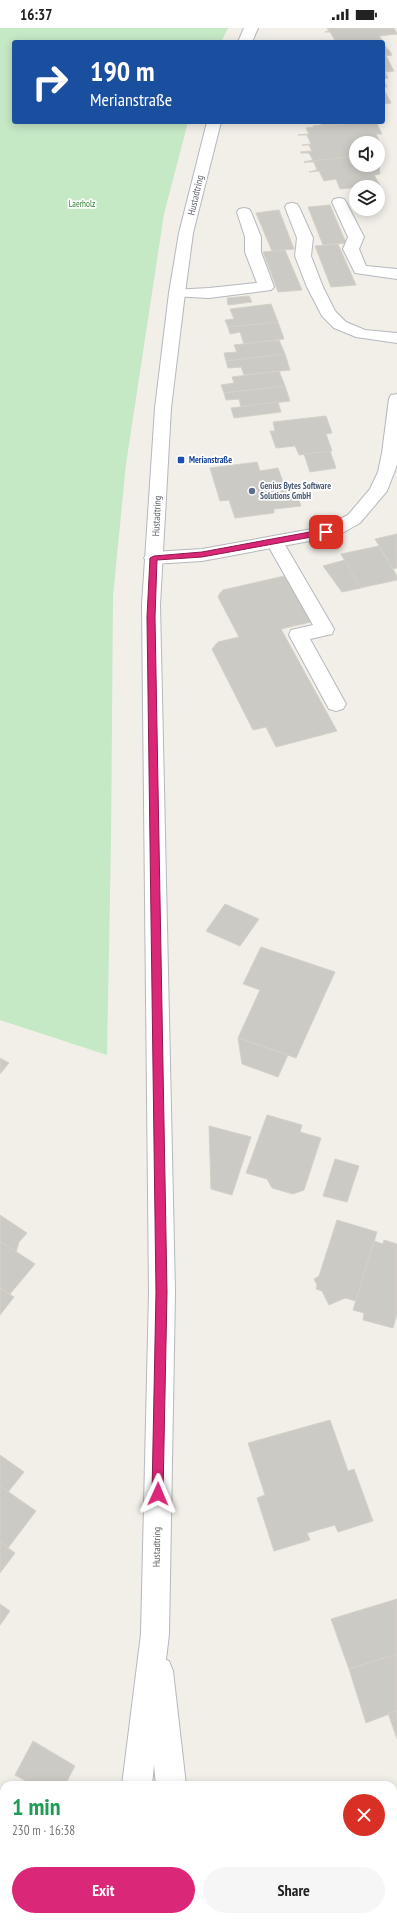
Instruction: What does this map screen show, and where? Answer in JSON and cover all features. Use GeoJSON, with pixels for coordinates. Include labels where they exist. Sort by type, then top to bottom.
{"type":"FeatureCollection","features":[{"type":"Feature","properties":{"kind":"street"},"geometry":{"type":"LineString","coordinates":[[246,40],[251,28]]}},
{"type":"Feature","properties":{"kind":"street","name":"Hustadtring"},"geometry":{"type":"LineString","coordinates":[[137,1781],[155,1634],[162,1292],[151,634],[154,558],[163,408],[177,293],[186,232],[213,124]]}},
{"type":"Feature","properties":{"kind":"street"},"geometry":{"type":"LineString","coordinates":[[339,202],[356,237],[351,249],[360,270],[397,274]]}},
{"type":"Feature","properties":{"kind":"street"},"geometry":{"type":"LineString","coordinates":[[292,207],[305,238],[303,256],[315,287],[328,313],[340,325],[362,334],[397,338]]}},
{"type":"Feature","properties":{"kind":"street"},"geometry":{"type":"LineString","coordinates":[[177,293],[209,294],[266,287],[253,252],[253,237],[244,212]]}},
{"type":"Feature","properties":{"kind":"street"},"geometry":{"type":"LineString","coordinates":[[154,558],[202,555],[275,542],[338,528],[354,519],[378,491],[387,472],[391,453],[397,399]]}},
{"type":"Feature","properties":{"kind":"street"},"geometry":{"type":"LineString","coordinates":[[275,542],[325,629],[298,635],[336,704]]}},
{"type":"Feature","properties":{"kind":"street","name":"Hustadtring"},"geometry":{"type":"LineString","coordinates":[[155,1634],[171,1781]]}},
{"type":"Feature","properties":{"kind":"green space","name":"Laerholz"},"geometry":{"type":"Polygon","coordinates":[[[0,28],[228,28],[222,40],[12,40],[12,124],[187,124],[164,214],[126,464],[113,596],[111,841],[107,1055],[0,1020],[0,28]]]}},
{"type":"Feature","properties":{"kind":"building"},"geometry":{"type":"Polygon","coordinates":[[[327,28],[394,28],[397,34],[379,36],[382,40],[335,40],[330,32],[325,32],[329,31],[327,28]]]}},
{"type":"Feature","properties":{"kind":"building"},"geometry":{"type":"Polygon","coordinates":[[[385,46],[389,50],[392,55],[385,56],[385,46]]]}},
{"type":"Feature","properties":{"kind":"building"},"geometry":{"type":"Polygon","coordinates":[[[385,56],[386,56],[394,71],[385,72],[385,56]]]}},
{"type":"Feature","properties":{"kind":"building"},"geometry":{"type":"Polygon","coordinates":[[[385,92],[391,103],[385,104],[385,92]]]}},
{"type":"Feature","properties":{"kind":"building"},"geometry":{"type":"Polygon","coordinates":[[[321,124],[343,124],[313,126],[322,125],[321,124]]]}},
{"type":"Feature","properties":{"kind":"building"},"geometry":{"type":"Polygon","coordinates":[[[344,124],[377,124],[382,134],[376,134],[377,136],[349,136],[349,157],[304,162],[313,160],[309,153],[300,152],[312,151],[309,145],[302,145],[311,144],[307,135],[298,135],[309,134],[306,128],[344,124]]]}},
{"type":"Feature","properties":{"kind":"building"},"geometry":{"type":"Polygon","coordinates":[[[349,157],[349,172],[380,172],[380,174],[374,175],[377,180],[349,180],[349,188],[340,189],[336,179],[324,181],[319,171],[309,172],[317,170],[314,162],[304,162],[349,157]]]}},
{"type":"Feature","properties":{"kind":"building"},"geometry":{"type":"Polygon","coordinates":[[[330,205],[346,243],[323,245],[308,207],[330,205]]]}},
{"type":"Feature","properties":{"kind":"building"},"geometry":{"type":"Polygon","coordinates":[[[279,210],[294,249],[272,251],[256,213],[279,210]]]}},
{"type":"Feature","properties":{"kind":"building"},"geometry":{"type":"Polygon","coordinates":[[[338,244],[356,285],[331,287],[315,246],[338,244]]]}},
{"type":"Feature","properties":{"kind":"building"},"geometry":{"type":"Polygon","coordinates":[[[285,250],[302,290],[278,292],[263,252],[285,250]]]}},
{"type":"Feature","properties":{"kind":"building"},"geometry":{"type":"Polygon","coordinates":[[[249,296],[252,302],[228,305],[227,298],[249,296]]]}},
{"type":"Feature","properties":{"kind":"building"},"geometry":{"type":"Polygon","coordinates":[[[271,304],[278,322],[228,327],[225,320],[234,319],[230,309],[271,304]]]}},
{"type":"Feature","properties":{"kind":"building"},"geometry":{"type":"Polygon","coordinates":[[[278,322],[284,339],[244,344],[240,332],[230,334],[228,327],[278,322]]]}},
{"type":"Feature","properties":{"kind":"building"},"geometry":{"type":"Polygon","coordinates":[[[279,340],[285,354],[226,361],[224,353],[237,352],[234,345],[279,340]]]}},
{"type":"Feature","properties":{"kind":"building"},"geometry":{"type":"Polygon","coordinates":[[[285,354],[290,370],[244,375],[241,367],[228,368],[226,361],[285,354]]]}},
{"type":"Feature","properties":{"kind":"building"},"geometry":{"type":"Polygon","coordinates":[[[279,371],[285,386],[224,393],[221,385],[234,383],[232,377],[279,371]]]}},
{"type":"Feature","properties":{"kind":"building"},"geometry":{"type":"Polygon","coordinates":[[[285,386],[290,401],[241,407],[239,399],[226,400],[224,393],[285,386]]]}},
{"type":"Feature","properties":{"kind":"building"},"geometry":{"type":"Polygon","coordinates":[[[278,402],[281,412],[234,418],[231,408],[278,402]]]}},
{"type":"Feature","properties":{"kind":"building"},"geometry":{"type":"Polygon","coordinates":[[[326,416],[332,433],[326,434],[332,451],[299,455],[295,446],[276,448],[270,431],[275,431],[273,422],[326,416]]]}},
{"type":"Feature","properties":{"kind":"building"},"geometry":{"type":"Polygon","coordinates":[[[330,451],[336,468],[310,472],[304,454],[330,451]]]}},
{"type":"Feature","properties":{"kind":"building","name":"Genius Bytes Software Solutions GmbH"},"geometry":{"type":"Polygon","coordinates":[[[257,462],[260,471],[278,468],[287,493],[296,492],[301,506],[274,509],[274,513],[235,518],[229,500],[220,501],[210,468],[257,462]]]}},
{"type":"Feature","properties":{"kind":"building"},"geometry":{"type":"Polygon","coordinates":[[[397,534],[397,568],[393,569],[375,539],[397,534]]]}},
{"type":"Feature","properties":{"kind":"building"},"geometry":{"type":"Polygon","coordinates":[[[379,546],[397,576],[397,580],[360,588],[341,554],[379,546]]]}},
{"type":"Feature","properties":{"kind":"building"},"geometry":{"type":"Polygon","coordinates":[[[345,560],[361,588],[342,592],[323,566],[345,560]]]}},
{"type":"Feature","properties":{"kind":"building"},"geometry":{"type":"Polygon","coordinates":[[[284,576],[311,622],[281,629],[337,731],[276,747],[266,727],[253,730],[212,649],[218,642],[239,637],[218,597],[220,593],[223,590],[284,576]]]}},
{"type":"Feature","properties":{"kind":"building"},"geometry":{"type":"Polygon","coordinates":[[[225,904],[259,919],[240,946],[206,931],[225,904]]]}},
{"type":"Feature","properties":{"kind":"building"},"geometry":{"type":"Polygon","coordinates":[[[261,947],[335,972],[296,1058],[238,1038],[260,990],[243,984],[261,947]]]}},
{"type":"Feature","properties":{"kind":"building"},"geometry":{"type":"Polygon","coordinates":[[[238,1038],[288,1055],[278,1077],[242,1064],[238,1038]]]}},
{"type":"Feature","properties":{"kind":"building"},"geometry":{"type":"Polygon","coordinates":[[[0,1058],[9,1063],[0,1074],[0,1058]]]}},
{"type":"Feature","properties":{"kind":"building"},"geometry":{"type":"Polygon","coordinates":[[[267,1115],[302,1125],[300,1132],[321,1138],[304,1190],[293,1194],[272,1188],[267,1179],[246,1173],[267,1115]]]}},
{"type":"Feature","properties":{"kind":"building"},"geometry":{"type":"Polygon","coordinates":[[[209,1126],[251,1137],[232,1195],[211,1189],[209,1126]]]}},
{"type":"Feature","properties":{"kind":"building"},"geometry":{"type":"Polygon","coordinates":[[[335,1159],[359,1166],[347,1202],[323,1196],[335,1159]]]}},
{"type":"Feature","properties":{"kind":"building"},"geometry":{"type":"Polygon","coordinates":[[[0,1215],[27,1233],[19,1242],[16,1252],[0,1241],[0,1215]]]}},
{"type":"Feature","properties":{"kind":"building"},"geometry":{"type":"Polygon","coordinates":[[[337,1220],[377,1232],[356,1301],[345,1298],[329,1305],[322,1291],[316,1289],[317,1285],[314,1279],[319,1276],[337,1220]]]}},
{"type":"Feature","properties":{"kind":"building"},"geometry":{"type":"Polygon","coordinates":[[[384,1240],[397,1244],[397,1314],[393,1328],[363,1320],[364,1313],[353,1310],[374,1241],[383,1244],[384,1240]]]}},
{"type":"Feature","properties":{"kind":"building"},"geometry":{"type":"Polygon","coordinates":[[[0,1241],[35,1264],[10,1294],[0,1288],[0,1241]]]}},
{"type":"Feature","properties":{"kind":"building"},"geometry":{"type":"Polygon","coordinates":[[[0,1288],[14,1297],[0,1315],[0,1288]]]}},
{"type":"Feature","properties":{"kind":"building"},"geometry":{"type":"Polygon","coordinates":[[[330,1420],[348,1471],[354,1469],[373,1521],[338,1532],[335,1525],[307,1533],[310,1540],[274,1551],[257,1498],[265,1495],[248,1443],[330,1420]]]}},
{"type":"Feature","properties":{"kind":"building"},"geometry":{"type":"Polygon","coordinates":[[[0,1455],[24,1472],[8,1492],[0,1486],[0,1455]]]}},
{"type":"Feature","properties":{"kind":"building"},"geometry":{"type":"Polygon","coordinates":[[[0,1486],[36,1511],[8,1548],[0,1542],[0,1486]]]}},
{"type":"Feature","properties":{"kind":"building"},"geometry":{"type":"Polygon","coordinates":[[[0,1542],[15,1553],[0,1573],[0,1542]]]}},
{"type":"Feature","properties":{"kind":"building"},"geometry":{"type":"Polygon","coordinates":[[[397,1599],[397,1654],[349,1669],[331,1619],[397,1599]]]}},
{"type":"Feature","properties":{"kind":"building"},"geometry":{"type":"Polygon","coordinates":[[[0,1604],[10,1611],[0,1625],[0,1604]]]}},
{"type":"Feature","properties":{"kind":"building"},"geometry":{"type":"Polygon","coordinates":[[[397,1654],[397,1711],[366,1723],[349,1669],[397,1654]]]}},
{"type":"Feature","properties":{"kind":"building"},"geometry":{"type":"Polygon","coordinates":[[[397,1711],[397,1739],[388,1713],[397,1711]]]}},
{"type":"Feature","properties":{"kind":"building"},"geometry":{"type":"Polygon","coordinates":[[[33,1741],[75,1766],[67,1781],[26,1781],[15,1775],[33,1741]]]}},
{"type":"Feature","properties":{"kind":"place","name":"Merianstraße"},"geometry":{"type":"Point","coordinates":[181,460]}},
{"type":"Feature","properties":{"kind":"place","name":"Genius Bytes Software Solutions GmbH"},"geometry":{"type":"Point","coordinates":[252,491]}},
{"type":"Feature","properties":{"kind":"route"},"geometry":{"type":"LineString","coordinates":[[158,1494],[162,1292],[151,617],[154,558],[202,555],[326,532]]}}]}
